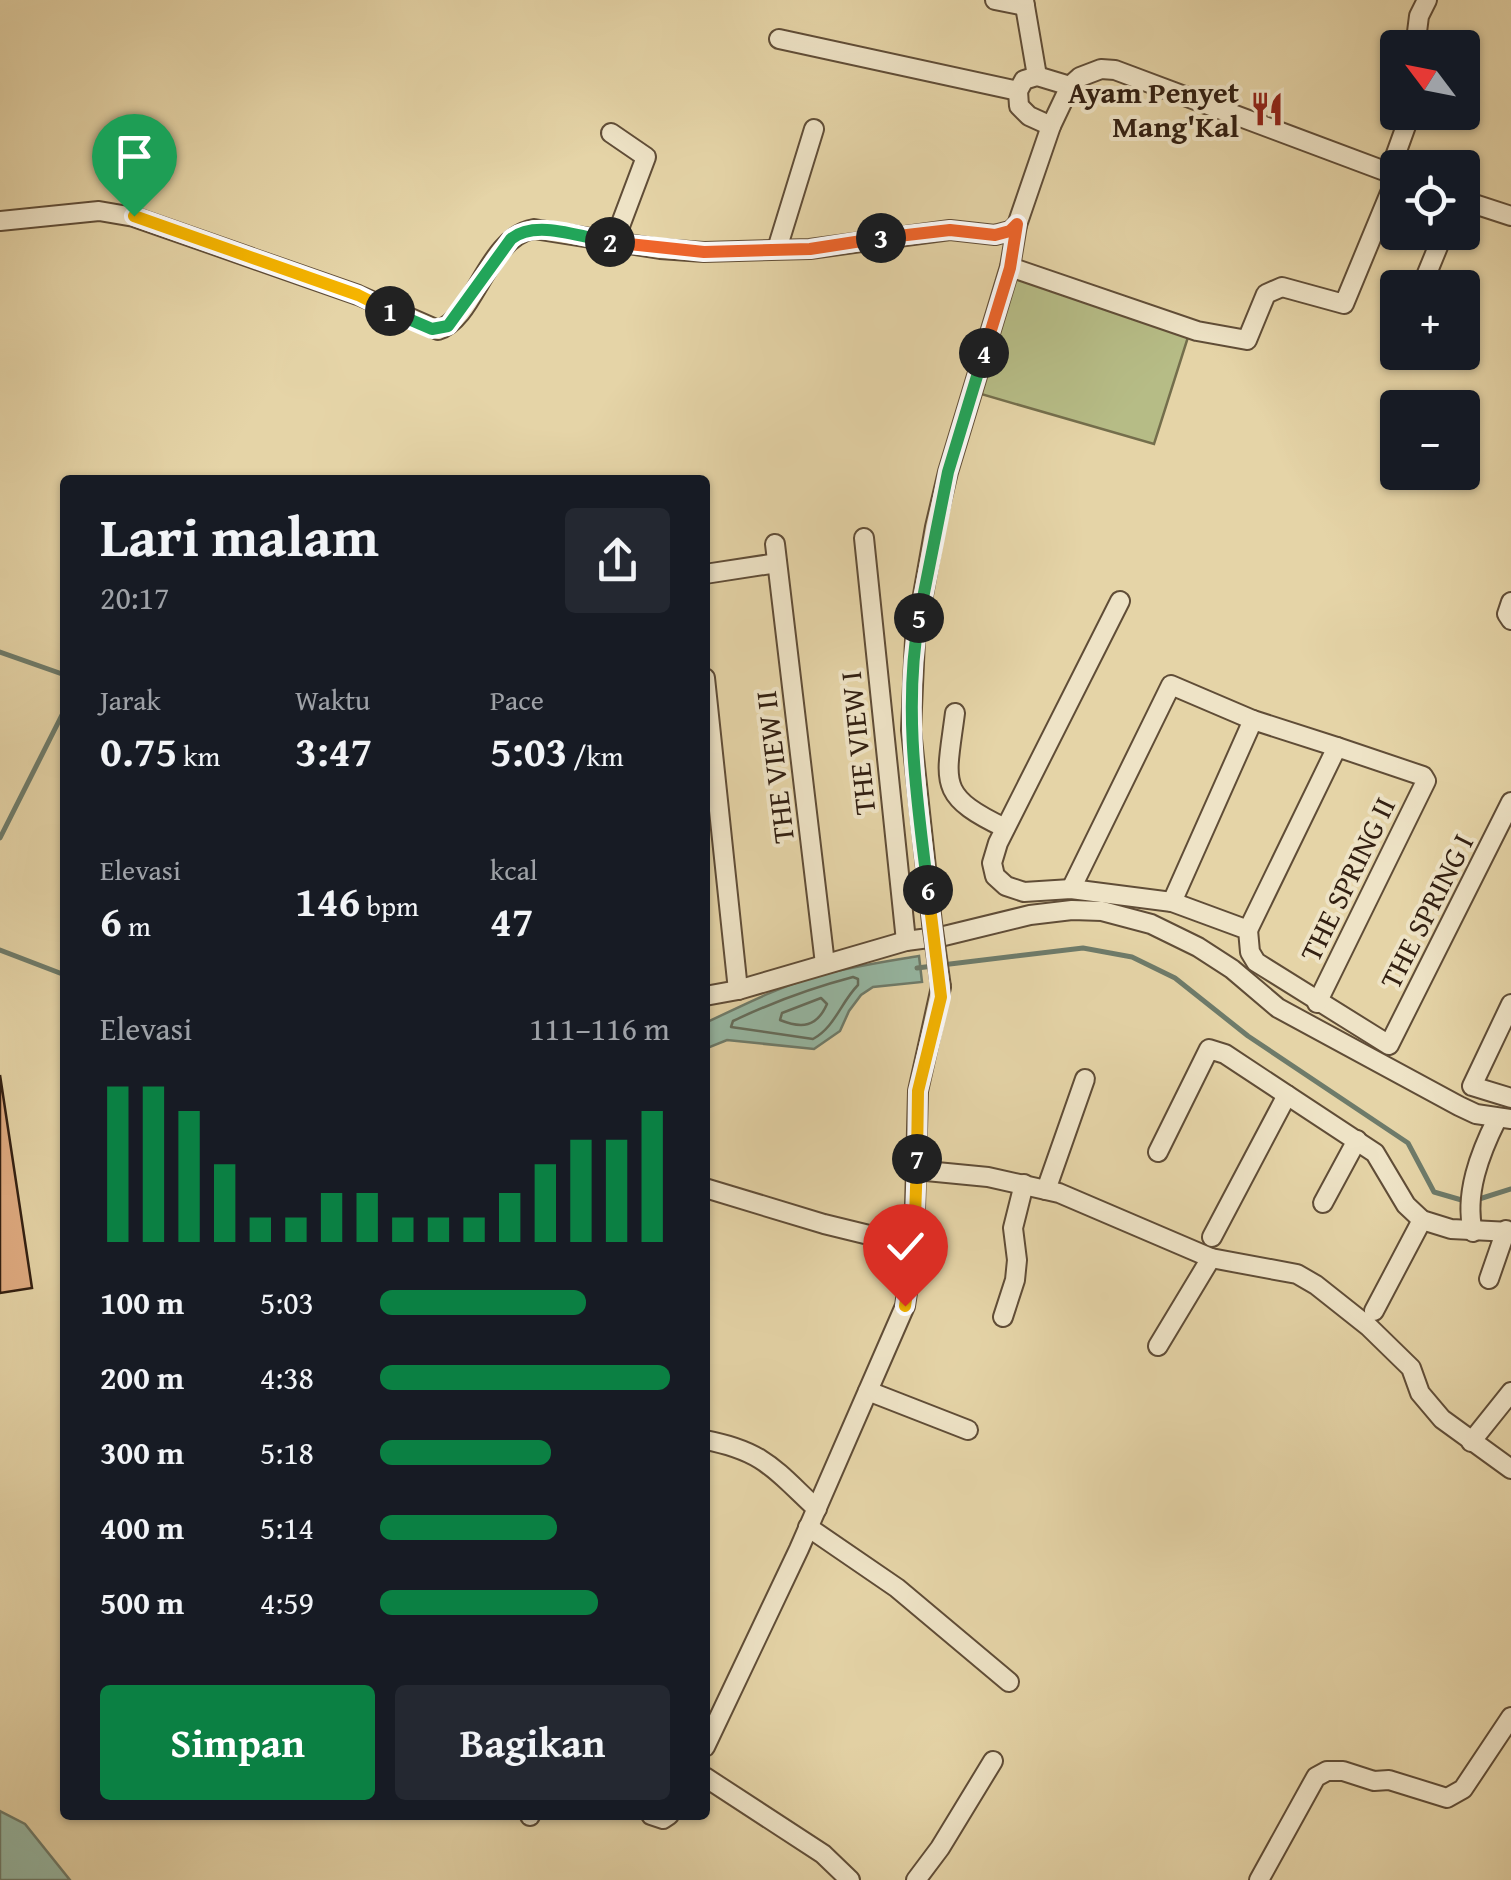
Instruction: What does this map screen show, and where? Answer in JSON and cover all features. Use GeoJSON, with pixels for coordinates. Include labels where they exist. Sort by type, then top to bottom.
{"type":"FeatureCollection","features":[{"type":"Feature","properties":{"kind":"street"},"geometry":{"type":"LineString","coordinates":[[995,0],[1024,3],[1037,76]]}},
{"type":"Feature","properties":{"kind":"street"},"geometry":{"type":"LineString","coordinates":[[1417,30],[1427,0]]}},
{"type":"Feature","properties":{"kind":"street"},"geometry":{"type":"LineString","coordinates":[[779,39],[1018,91]]}},
{"type":"Feature","properties":{"kind":"street"},"geometry":{"type":"LineString","coordinates":[[710,1736],[817,1509],[905,1306],[914,1246],[918,1091],[941,987],[911,730],[915,640],[948,472],[1010,268],[1017,224],[1051,126],[1070,86],[1090,72],[1115,70],[1380,170]]}},
{"type":"Feature","properties":{"kind":"street"},"geometry":{"type":"LineString","coordinates":[[1051,126],[1029,116],[1019,106],[1018,91],[1024,80],[1037,76],[1070,86]]}},
{"type":"Feature","properties":{"kind":"street"},"geometry":{"type":"LineString","coordinates":[[776,249],[814,129]]}},
{"type":"Feature","properties":{"kind":"street"},"geometry":{"type":"LineString","coordinates":[[610,133],[642,152],[646,162],[614,242]]}},
{"type":"Feature","properties":{"kind":"street"},"geometry":{"type":"LineString","coordinates":[[1480,206],[1511,216]]}},
{"type":"Feature","properties":{"kind":"street"},"geometry":{"type":"LineString","coordinates":[[0,220],[99,211],[134,216],[358,295],[438,330],[453,320],[505,247],[520,232],[534,229],[684,252],[835,247],[950,230],[995,235],[1010,231],[1017,224]]}},
{"type":"Feature","properties":{"kind":"street"},"geometry":{"type":"LineString","coordinates":[[1010,268],[1197,331],[1247,340],[1266,294],[1272,289],[1282,287],[1344,304],[1380,211]]}},
{"type":"Feature","properties":{"kind":"street","name":"THE VIEW I"},"geometry":{"type":"LineString","coordinates":[[864,538],[906,942]]}},
{"type":"Feature","properties":{"kind":"street","name":"THE VIEW II"},"geometry":{"type":"LineString","coordinates":[[710,573],[776,554],[825,964]]}},
{"type":"Feature","properties":{"kind":"street"},"geometry":{"type":"LineString","coordinates":[[1120,601],[1005,828],[992,863],[995,876],[1006,886],[1024,892],[1071,888],[1172,902],[1248,930]]}},
{"type":"Feature","properties":{"kind":"street"},"geometry":{"type":"LineString","coordinates":[[1511,602],[1507,614],[1511,620]]}},
{"type":"Feature","properties":{"kind":"street"},"geometry":{"type":"LineString","coordinates":[[1071,888],[1172,685],[1253,720],[1336,747],[1248,930],[1250,952],[1256,962],[1317,1003]]}},
{"type":"Feature","properties":{"kind":"street"},"geometry":{"type":"LineString","coordinates":[[954,713],[948,770],[955,795],[973,813],[1005,828]]}},
{"type":"Feature","properties":{"kind":"street"},"geometry":{"type":"LineString","coordinates":[[1172,902],[1253,720]]}},
{"type":"Feature","properties":{"kind":"street"},"geometry":{"type":"LineString","coordinates":[[710,725],[738,990]]}},
{"type":"Feature","properties":{"kind":"street","name":"THE SPRING II"},"geometry":{"type":"LineString","coordinates":[[1317,1003],[1426,781],[1424,776],[1336,747]]}},
{"type":"Feature","properties":{"kind":"street","name":"THE SPRING I"},"geometry":{"type":"LineString","coordinates":[[1317,1003],[1390,1045],[1511,802]]}},
{"type":"Feature","properties":{"kind":"street"},"geometry":{"type":"LineString","coordinates":[[710,995],[906,942],[1030,915],[1072,910],[1129,916],[1198,947],[1292,1016],[1459,1106],[1504,1119],[1474,1180],[1472,1226]]}},
{"type":"Feature","properties":{"kind":"street"},"geometry":{"type":"LineString","coordinates":[[1198,947],[1213,918]]}},
{"type":"Feature","properties":{"kind":"street"},"geometry":{"type":"LineString","coordinates":[[1511,1004],[1472,1086],[1511,1098]]}},
{"type":"Feature","properties":{"kind":"street"},"geometry":{"type":"LineString","coordinates":[[1158,1152],[1210,1048],[1226,1054],[1375,1153],[1406,1205],[1422,1220],[1451,1230],[1472,1226],[1509,1231],[1489,1278]]}},
{"type":"Feature","properties":{"kind":"street"},"geometry":{"type":"LineString","coordinates":[[1046,1190],[1085,1079]]}},
{"type":"Feature","properties":{"kind":"street"},"geometry":{"type":"LineString","coordinates":[[1212,1236],[1287,1095]]}},
{"type":"Feature","properties":{"kind":"street"},"geometry":{"type":"LineString","coordinates":[[1323,1203],[1357,1140]]}},
{"type":"Feature","properties":{"kind":"street"},"geometry":{"type":"LineString","coordinates":[[916,1170],[1046,1190],[1211,1258],[1297,1274],[1316,1284],[1370,1327],[1407,1364],[1423,1398],[1471,1442],[1511,1469]]}},
{"type":"Feature","properties":{"kind":"street"},"geometry":{"type":"LineString","coordinates":[[1003,1317],[1015,1280],[1013,1228],[1024,1184]]}},
{"type":"Feature","properties":{"kind":"street"},"geometry":{"type":"LineString","coordinates":[[710,1190],[914,1246]]}},
{"type":"Feature","properties":{"kind":"street"},"geometry":{"type":"LineString","coordinates":[[1374,1311],[1422,1220]]}},
{"type":"Feature","properties":{"kind":"street"},"geometry":{"type":"LineString","coordinates":[[1158,1346],[1211,1258]]}},
{"type":"Feature","properties":{"kind":"street"},"geometry":{"type":"LineString","coordinates":[[868,1392],[968,1430]]}},
{"type":"Feature","properties":{"kind":"street"},"geometry":{"type":"LineString","coordinates":[[1471,1442],[1511,1392]]}},
{"type":"Feature","properties":{"kind":"street"},"geometry":{"type":"LineString","coordinates":[[710,1441],[735,1445],[760,1457],[817,1509]]}},
{"type":"Feature","properties":{"kind":"street"},"geometry":{"type":"LineString","coordinates":[[808,1527],[898,1588],[1009,1682]]}},
{"type":"Feature","properties":{"kind":"street"},"geometry":{"type":"LineString","coordinates":[[1260,1880],[1316,1777],[1327,1770],[1343,1771],[1447,1798],[1456,1795],[1474,1774],[1511,1717]]}},
{"type":"Feature","properties":{"kind":"street"},"geometry":{"type":"LineString","coordinates":[[916,1880],[940,1848],[992,1760]]}},
{"type":"Feature","properties":{"kind":"street"},"geometry":{"type":"LineString","coordinates":[[710,1781],[823,1854],[850,1880]]}},
{"type":"Feature","properties":{"kind":"green space"},"geometry":{"type":"Polygon","coordinates":[[[1016,277],[1189,334],[1154,444],[981,394],[1016,277]]]}},
{"type":"Feature","properties":{"kind":"water"},"geometry":{"type":"Polygon","coordinates":[[[919,956],[922,982],[873,987],[849,1011],[840,1031],[814,1049],[727,1040],[710,1047],[710,1021],[799,981],[919,956]]]}},
{"type":"Feature","properties":{"kind":"water"},"geometry":{"type":"Polygon","coordinates":[[[0,1811],[25,1824],[70,1880],[0,1880],[0,1811]]]}},
{"type":"Feature","properties":{"kind":"building"},"geometry":{"type":"Polygon","coordinates":[[[0,1075],[32,1288],[0,1293],[0,1075]]]}},
{"type":"Feature","properties":{"kind":"waterway"},"geometry":{"type":"LineString","coordinates":[[0,652],[60,673]]}},
{"type":"Feature","properties":{"kind":"waterway"},"geometry":{"type":"LineString","coordinates":[[0,838],[60,719]]}},
{"type":"Feature","properties":{"kind":"waterway"},"geometry":{"type":"LineString","coordinates":[[917,968],[1083,948],[1132,957],[1175,978],[1248,1036],[1408,1143],[1434,1192],[1465,1201]]}},
{"type":"Feature","properties":{"kind":"waterway"},"geometry":{"type":"LineString","coordinates":[[0,950],[60,973]]}},
{"type":"Feature","properties":{"kind":"waterway"},"geometry":{"type":"LineString","coordinates":[[1476,1200],[1511,1189]]}},
{"type":"Feature","properties":{"kind":"place","name":"Ayam Penyet Mang'Kal"},"geometry":{"type":"Point","coordinates":[1267,109]}},
{"type":"Feature","properties":{"kind":"route"},"geometry":{"type":"LineString","coordinates":[[134,216],[358,295],[438,330],[453,320],[511,239],[534,229],[660,250],[704,252],[835,247],[950,230],[995,235],[1010,231],[1017,224],[1010,268],[948,472],[915,640],[911,730],[914,779],[941,997],[918,1091],[914,1246],[905,1306]]}}]}
